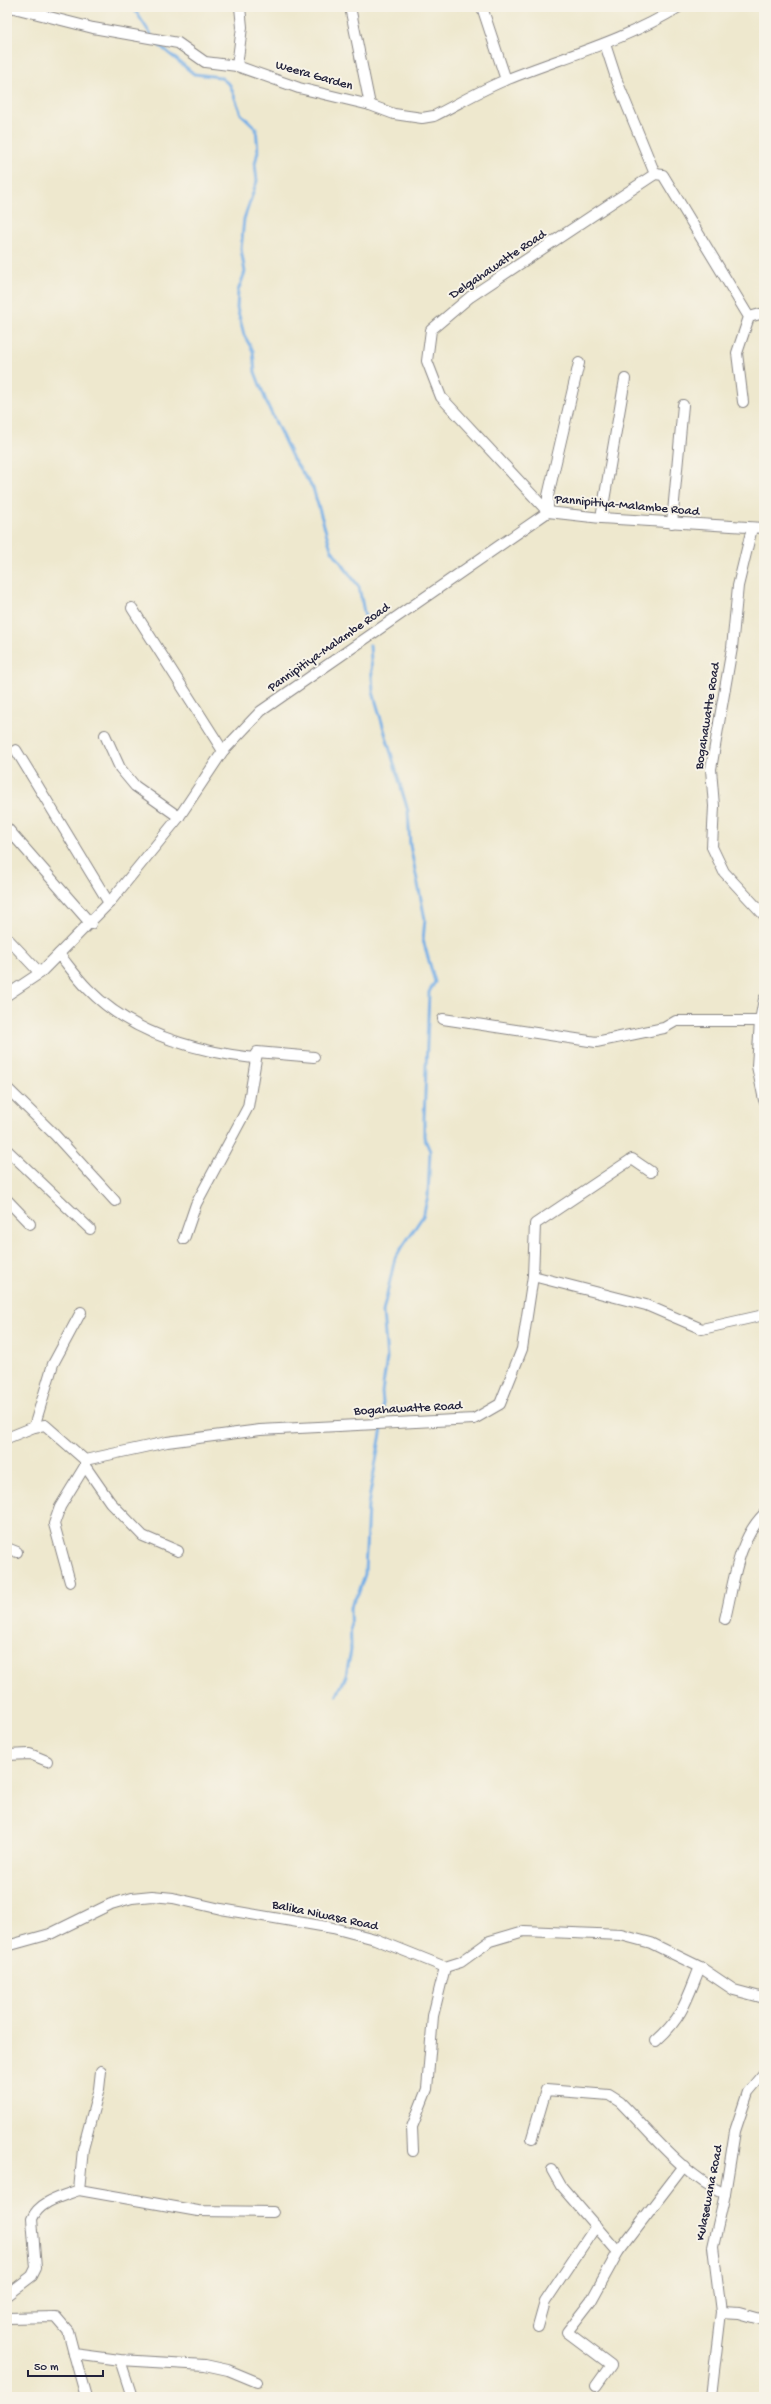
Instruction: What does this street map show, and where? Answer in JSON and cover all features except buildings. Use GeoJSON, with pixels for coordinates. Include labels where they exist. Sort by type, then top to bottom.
{"type":"FeatureCollection","features":[{"type":"Feature","properties":{"kind":"street","name":"Weera Garden"},"geometry":{"type":"LineString","coordinates":[[10,7],[93,28],[178,43],[205,62],[237,66],[299,88],[370,105],[394,114],[422,118],[434,116],[506,80],[605,44],[660,18],[679,7]]}},
{"type":"Feature","properties":{"kind":"street"},"geometry":{"type":"LineString","coordinates":[[237,66],[242,27],[240,7]]}},
{"type":"Feature","properties":{"kind":"street"},"geometry":{"type":"LineString","coordinates":[[350,7],[370,105]]}},
{"type":"Feature","properties":{"kind":"street"},"geometry":{"type":"LineString","coordinates":[[482,7],[506,80]]}},
{"type":"Feature","properties":{"kind":"street"},"geometry":{"type":"LineString","coordinates":[[605,44],[617,81],[655,174],[663,175],[749,317],[737,353],[743,402]]}},
{"type":"Feature","properties":{"kind":"street","name":"Delgahawatte Road"},"geometry":{"type":"LineString","coordinates":[[548,512],[441,397],[427,361],[431,330],[470,297],[655,174]]}},
{"type":"Feature","properties":{"kind":"street"},"geometry":{"type":"LineString","coordinates":[[749,317],[764,313]]}},
{"type":"Feature","properties":{"kind":"street"},"geometry":{"type":"LineString","coordinates":[[548,512],[548,496],[580,362]]}},
{"type":"Feature","properties":{"kind":"street"},"geometry":{"type":"LineString","coordinates":[[601,518],[625,379]]}},
{"type":"Feature","properties":{"kind":"street"},"geometry":{"type":"LineString","coordinates":[[672,523],[683,405]]}},
{"type":"Feature","properties":{"kind":"street","name":"Pannipitiya-Malambe Road"},"geometry":{"type":"LineString","coordinates":[[7,995],[40,973],[91,924],[110,903],[179,817],[224,751],[260,711],[548,512],[601,518],[764,528]]}},
{"type":"Feature","properties":{"kind":"street","name":"Bogahawatte Road"},"geometry":{"type":"LineString","coordinates":[[752,528],[738,586],[732,648],[719,715],[711,769],[714,806],[712,847],[724,872],[764,915]]}},
{"type":"Feature","properties":{"kind":"street"},"geometry":{"type":"LineString","coordinates":[[132,608],[224,751]]}},
{"type":"Feature","properties":{"kind":"street"},"geometry":{"type":"LineString","coordinates":[[105,735],[120,768],[135,786],[179,817]]}},
{"type":"Feature","properties":{"kind":"street"},"geometry":{"type":"LineString","coordinates":[[16,750],[110,903]]}},
{"type":"Feature","properties":{"kind":"street"},"geometry":{"type":"LineString","coordinates":[[7,828],[91,924]]}},
{"type":"Feature","properties":{"kind":"street"},"geometry":{"type":"LineString","coordinates":[[7,938],[40,973]]}},
{"type":"Feature","properties":{"kind":"street"},"geometry":{"type":"LineString","coordinates":[[59,954],[94,994],[124,1018],[163,1039],[235,1056],[253,1058],[257,1052]]}},
{"type":"Feature","properties":{"kind":"street"},"geometry":{"type":"LineString","coordinates":[[764,999],[760,1021],[757,1066],[764,1100]]}},
{"type":"Feature","properties":{"kind":"street"},"geometry":{"type":"LineString","coordinates":[[444,1019],[596,1042],[664,1028],[676,1020],[760,1021]]}},
{"type":"Feature","properties":{"kind":"street"},"geometry":{"type":"LineString","coordinates":[[257,1052],[314,1057]]}},
{"type":"Feature","properties":{"kind":"street"},"geometry":{"type":"LineString","coordinates":[[184,1239],[196,1204],[248,1108],[257,1052]]}},
{"type":"Feature","properties":{"kind":"street"},"geometry":{"type":"LineString","coordinates":[[7,1088],[55,1135],[115,1201]]}},
{"type":"Feature","properties":{"kind":"street"},"geometry":{"type":"LineString","coordinates":[[7,1150],[90,1229]]}},
{"type":"Feature","properties":{"kind":"street","name":"Bogahawatte Road"},"geometry":{"type":"LineString","coordinates":[[85,1463],[166,1442],[260,1430],[474,1419],[500,1404],[522,1349],[533,1276],[535,1224],[632,1159],[651,1172]]}},
{"type":"Feature","properties":{"kind":"street"},"geometry":{"type":"LineString","coordinates":[[7,1200],[30,1224]]}},
{"type":"Feature","properties":{"kind":"street"},"geometry":{"type":"LineString","coordinates":[[533,1276],[646,1306],[702,1329],[764,1315]]}},
{"type":"Feature","properties":{"kind":"street"},"geometry":{"type":"LineString","coordinates":[[34,1427],[52,1364],[81,1312]]}},
{"type":"Feature","properties":{"kind":"street"},"geometry":{"type":"LineString","coordinates":[[7,1438],[34,1427],[45,1425],[85,1463],[110,1502],[143,1536],[178,1551]]}},
{"type":"Feature","properties":{"kind":"street"},"geometry":{"type":"LineString","coordinates":[[70,1582],[54,1524],[60,1507],[85,1463]]}},
{"type":"Feature","properties":{"kind":"street"},"geometry":{"type":"LineString","coordinates":[[725,1619],[744,1541],[753,1525],[764,1514]]}},
{"type":"Feature","properties":{"kind":"street"},"geometry":{"type":"LineString","coordinates":[[7,1755],[30,1754],[47,1761]]}},
{"type":"Feature","properties":{"kind":"street","name":"Balika Niwasa Road"},"geometry":{"type":"LineString","coordinates":[[7,1946],[50,1934],[111,1904],[132,1898],[152,1896],[198,1902],[221,1909],[333,1928],[375,1939],[444,1967]]}},
{"type":"Feature","properties":{"kind":"street"},"geometry":{"type":"LineString","coordinates":[[413,2151],[412,2127],[427,2088],[433,2016],[444,1967],[454,1966],[490,1941],[524,1931],[621,1935],[651,1943],[700,1967],[734,1990],[764,1998]]}},
{"type":"Feature","properties":{"kind":"street"},"geometry":{"type":"LineString","coordinates":[[656,2041],[672,2026],[682,2012],[700,1967]]}},
{"type":"Feature","properties":{"kind":"street"},"geometry":{"type":"LineString","coordinates":[[79,2190],[83,2149],[99,2089],[100,2071]]}},
{"type":"Feature","properties":{"kind":"street","name":"Kulasewana Road"},"geometry":{"type":"LineString","coordinates":[[711,2397],[721,2312],[713,2247],[725,2194],[735,2131],[748,2092],[764,2074]]}},
{"type":"Feature","properties":{"kind":"street"},"geometry":{"type":"LineString","coordinates":[[532,2138],[546,2090],[609,2095],[620,2102],[684,2166],[711,2187],[725,2194]]}},
{"type":"Feature","properties":{"kind":"street"},"geometry":{"type":"LineString","coordinates":[[596,2386],[611,2365],[568,2332],[591,2301],[618,2252],[684,2166]]}},
{"type":"Feature","properties":{"kind":"street"},"geometry":{"type":"LineString","coordinates":[[552,2170],[561,2186],[618,2252]]}},
{"type":"Feature","properties":{"kind":"street"},"geometry":{"type":"LineString","coordinates":[[7,2295],[32,2276],[36,2268],[32,2219],[35,2211],[52,2200],[79,2190],[198,2211],[273,2212]]}},
{"type":"Feature","properties":{"kind":"street"},"geometry":{"type":"LineString","coordinates":[[538,2327],[545,2302],[596,2226]]}},
{"type":"Feature","properties":{"kind":"street"},"geometry":{"type":"LineString","coordinates":[[721,2312],[739,2313],[764,2320]]}},
{"type":"Feature","properties":{"kind":"street"},"geometry":{"type":"LineString","coordinates":[[7,2318],[56,2317],[68,2331],[86,2397]]}},
{"type":"Feature","properties":{"kind":"street"},"geometry":{"type":"LineString","coordinates":[[74,2354],[120,2360],[205,2365],[228,2370],[257,2382]]}},
{"type":"Feature","properties":{"kind":"street"},"geometry":{"type":"LineString","coordinates":[[120,2360],[132,2397]]}},
{"type":"Feature","properties":{"kind":"waterway"},"geometry":{"type":"LineString","coordinates":[[133,7],[151,35]]}},
{"type":"Feature","properties":{"kind":"waterway"},"geometry":{"type":"LineString","coordinates":[[159,45],[194,74],[220,77],[230,85],[241,114],[256,128],[258,151],[255,164],[257,181],[244,219],[241,249],[245,272],[238,291],[237,308],[244,335],[253,351],[255,372],[268,406],[293,459],[313,488],[331,549],[359,587],[366,622]]}},
{"type":"Feature","properties":{"kind":"waterway"},"geometry":{"type":"LineString","coordinates":[[370,645],[373,692],[408,811],[410,845],[425,919],[423,940],[435,982],[429,992],[424,1120],[424,1137],[430,1151],[428,1196],[423,1216],[395,1258],[383,1312],[387,1358],[382,1392],[384,1415]]}},
{"type":"Feature","properties":{"kind":"waterway"},"geometry":{"type":"LineString","coordinates":[[337,1695],[346,1676],[351,1650],[350,1607],[359,1592],[365,1574],[368,1505],[382,1428]]}}]}
